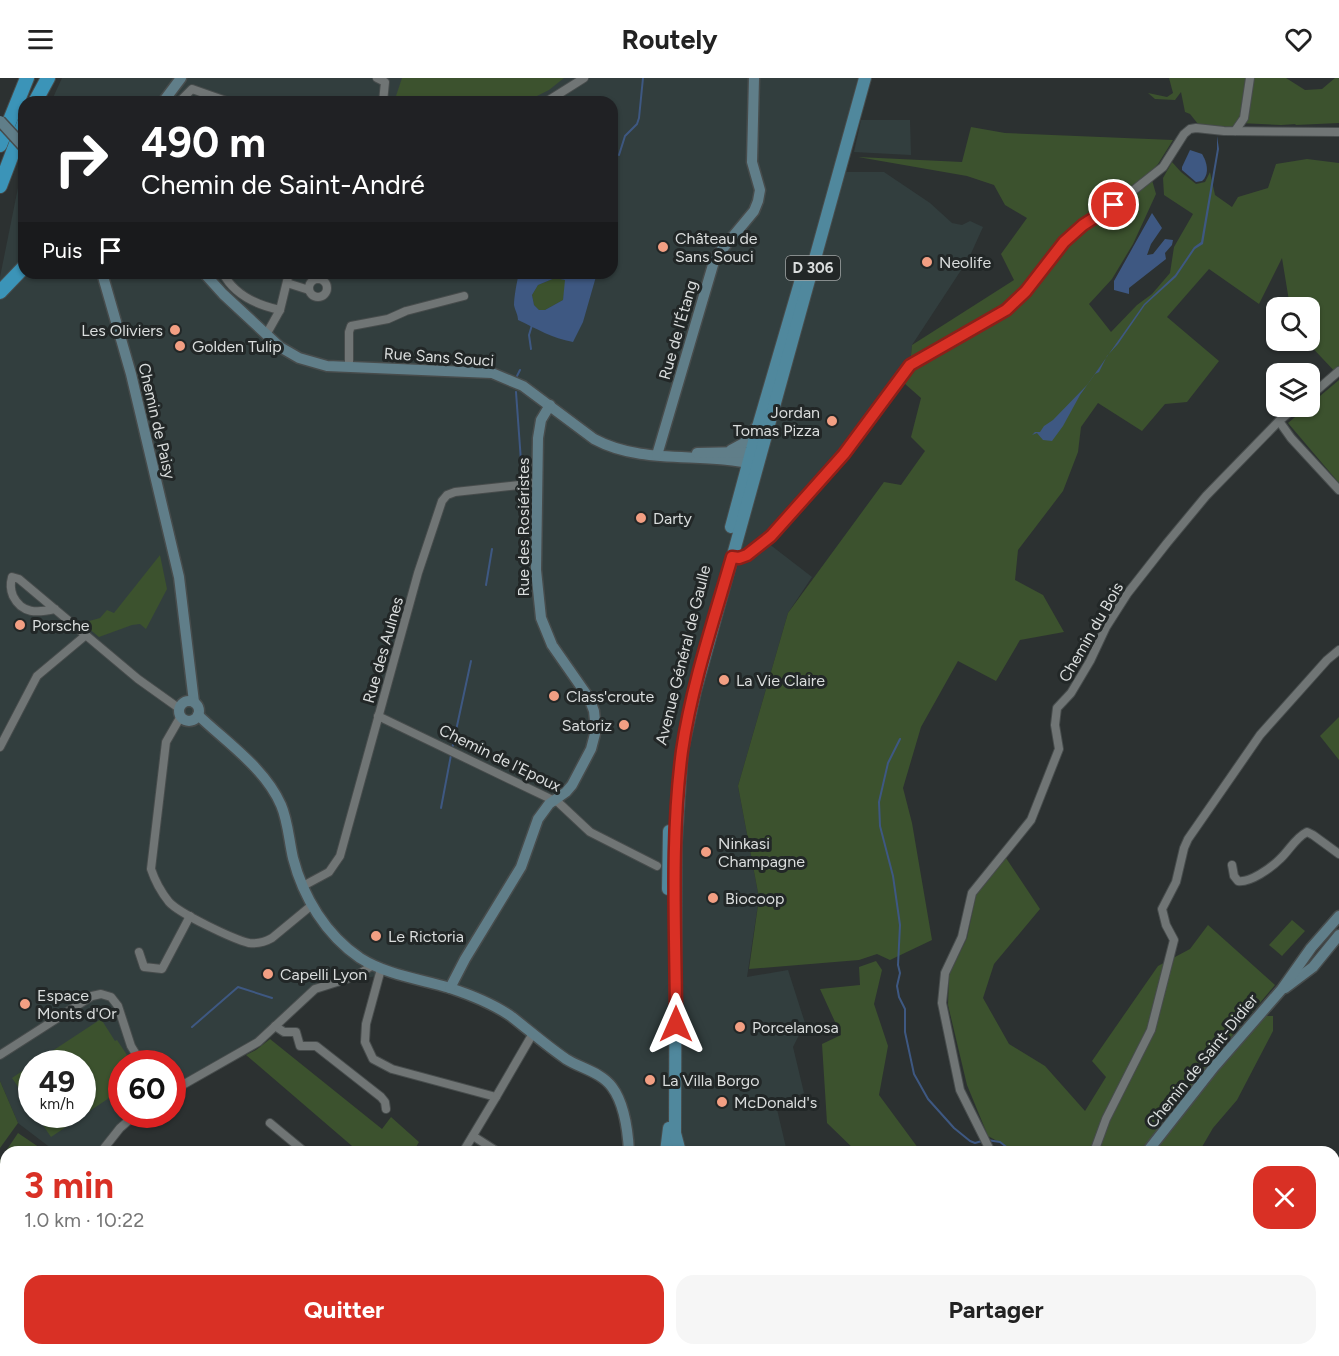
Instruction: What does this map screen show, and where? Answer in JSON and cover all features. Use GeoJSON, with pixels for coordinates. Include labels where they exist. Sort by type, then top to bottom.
{"type":"FeatureCollection","features":[{"type":"Feature","properties":{"kind":"highway"},"geometry":{"type":"LineString","coordinates":[[20,96],[27,78]]}},
{"type":"Feature","properties":{"kind":"highway"},"geometry":{"type":"LineString","coordinates":[[37,96],[46,78]]}},
{"type":"Feature","properties":{"kind":"highway"},"geometry":{"type":"LineString","coordinates":[[0,145],[18,100]]}},
{"type":"Feature","properties":{"kind":"highway"},"geometry":{"type":"LineString","coordinates":[[0,186],[18,139]]}},
{"type":"Feature","properties":{"kind":"highway"},"geometry":{"type":"LineString","coordinates":[[0,292],[18,273]]}},
{"type":"Feature","properties":{"kind":"main road","name":"D 306"},"geometry":{"type":"LineString","coordinates":[[753,457],[759,423],[826,197],[858,78]]}},
{"type":"Feature","properties":{"kind":"main road","name":"D 306"},"geometry":{"type":"LineString","coordinates":[[728,557],[753,457],[865,78]]}},
{"type":"Feature","properties":{"kind":"main road","name":"Avenue Général de Gaulle"},"geometry":{"type":"LineString","coordinates":[[668,1146],[670,1010],[667,869],[675,756],[681,721],[728,557]]}},
{"type":"Feature","properties":{"kind":"main road","name":"Avenue Général de Gaulle"},"geometry":{"type":"LineString","coordinates":[[667,869],[677,1146]]}},
{"type":"Feature","properties":{"kind":"street"},"geometry":{"type":"LineString","coordinates":[[168,96],[182,78]]}},
{"type":"Feature","properties":{"kind":"street"},"geometry":{"type":"LineString","coordinates":[[377,78],[385,82],[383,96]]}},
{"type":"Feature","properties":{"kind":"street"},"geometry":{"type":"LineString","coordinates":[[556,96],[584,78]]}},
{"type":"Feature","properties":{"kind":"street","name":"Rue de l'Étang"},"geometry":{"type":"LineString","coordinates":[[657,455],[715,258],[754,211],[760,190],[752,162],[754,78]]}},
{"type":"Feature","properties":{"kind":"street"},"geometry":{"type":"LineString","coordinates":[[1235,131],[1244,118],[1250,78]]}},
{"type":"Feature","properties":{"kind":"street"},"geometry":{"type":"LineString","coordinates":[[185,96],[192,89],[212,96]]}},
{"type":"Feature","properties":{"kind":"street"},"geometry":{"type":"LineString","coordinates":[[0,121],[18,140]]}},
{"type":"Feature","properties":{"kind":"street"},"geometry":{"type":"LineString","coordinates":[[728,557],[739,558],[747,555],[771,536],[844,454],[910,365],[1006,310],[1026,291],[1064,242],[1083,225],[1114,205],[1163,167],[1184,134],[1190,129],[1339,132]]}},
{"type":"Feature","properties":{"kind":"street","name":"Chemin de Paisy"},"geometry":{"type":"LineString","coordinates":[[104,279],[128,364],[179,577],[190,680],[188,712]]}},
{"type":"Feature","properties":{"kind":"street","name":"Rue Sans Souci"},"geometry":{"type":"LineString","coordinates":[[209,279],[285,351],[299,358],[327,366],[349,368],[492,373],[523,386],[606,446],[632,453],[685,456],[698,459],[737,460],[753,457]]}},
{"type":"Feature","properties":{"kind":"street"},"geometry":{"type":"LineString","coordinates":[[227,279],[243,296],[266,307],[280,310]]}},
{"type":"Feature","properties":{"kind":"street"},"geometry":{"type":"LineString","coordinates":[[266,334],[280,310],[288,279]]}},
{"type":"Feature","properties":{"kind":"street"},"geometry":{"type":"LineString","coordinates":[[287,283],[309,290]]}},
{"type":"Feature","properties":{"kind":"street"},"geometry":{"type":"LineString","coordinates":[[349,368],[351,326],[388,319],[464,296]]}},
{"type":"Feature","properties":{"kind":"street"},"geometry":{"type":"LineString","coordinates":[[1320,387],[1339,371]]}},
{"type":"Feature","properties":{"kind":"street","name":"Rue des Rosiéristes"},"geometry":{"type":"LineString","coordinates":[[450,988],[521,867],[538,819],[544,810],[566,792],[581,771],[591,749],[596,730],[596,721],[589,698],[552,645],[541,618],[536,570],[539,430],[550,405]]}},
{"type":"Feature","properties":{"kind":"street","name":"Chemin du Bois"},"geometry":{"type":"LineString","coordinates":[[988,1146],[960,1090],[942,1003],[945,973],[962,937],[972,893],[1031,820],[1059,749],[1055,725],[1057,708],[1071,693],[1106,627],[1127,594],[1200,503],[1285,417]]}},
{"type":"Feature","properties":{"kind":"street"},"geometry":{"type":"LineString","coordinates":[[1279,422],[1339,490]]}},
{"type":"Feature","properties":{"kind":"street"},"geometry":{"type":"LineString","coordinates":[[722,452],[736,449],[744,443],[759,423]]}},
{"type":"Feature","properties":{"kind":"street","name":"Rue Sans Souci"},"geometry":{"type":"LineString","coordinates":[[685,456],[699,453],[743,452],[753,457]]}},
{"type":"Feature","properties":{"kind":"street","name":"Rue des Aulnes"},"geometry":{"type":"LineString","coordinates":[[303,886],[329,872],[340,856],[418,573],[442,501],[447,495],[455,492],[537,483]]}},
{"type":"Feature","properties":{"kind":"street"},"geometry":{"type":"LineString","coordinates":[[55,609],[40,612],[26,611],[18,605],[11,593],[12,577],[19,579],[55,609],[86,635],[138,679],[188,712],[220,737],[265,779],[281,804],[294,860],[303,886],[321,919],[341,942],[377,967],[450,988],[495,1006],[568,1060],[601,1076],[617,1094],[629,1146]]}},
{"type":"Feature","properties":{"kind":"street"},"geometry":{"type":"LineString","coordinates":[[0,747],[37,676],[86,635]]}},
{"type":"Feature","properties":{"kind":"street"},"geometry":{"type":"LineString","coordinates":[[1096,1146],[1106,1119],[1151,1030],[1174,940],[1166,925],[1162,909],[1176,882],[1184,848],[1260,735],[1327,660],[1339,650]]}},
{"type":"Feature","properties":{"kind":"street"},"geometry":{"type":"LineString","coordinates":[[188,712],[170,732],[166,742],[151,869],[156,883],[171,904],[190,916],[249,942],[257,943],[272,938],[312,905]]}},
{"type":"Feature","properties":{"kind":"street","name":"Chemin de l'Epoux"},"geometry":{"type":"LineString","coordinates":[[378,716],[554,801],[563,806],[590,832],[667,869]]}},
{"type":"Feature","properties":{"kind":"street"},"geometry":{"type":"LineString","coordinates":[[1232,865],[1234,876],[1238,881],[1248,880],[1279,860],[1301,835],[1307,832],[1339,854]]}},
{"type":"Feature","properties":{"kind":"street"},"geometry":{"type":"LineString","coordinates":[[139,952],[144,967],[162,969],[190,916]]}},
{"type":"Feature","properties":{"kind":"street"},"geometry":{"type":"LineString","coordinates":[[1282,989],[1311,948],[1339,916]]}},
{"type":"Feature","properties":{"kind":"street"},"geometry":{"type":"LineString","coordinates":[[1282,989],[1313,967],[1339,935]]}},
{"type":"Feature","properties":{"kind":"street"},"geometry":{"type":"LineString","coordinates":[[186,1083],[251,1046],[315,989],[377,967]]}},
{"type":"Feature","properties":{"kind":"street"},"geometry":{"type":"LineString","coordinates":[[377,967],[366,1024],[365,1042],[374,1059],[392,1069],[496,1097]]}},
{"type":"Feature","properties":{"kind":"street","name":"Chemin de Saint-Didier"},"geometry":{"type":"LineString","coordinates":[[1152,1146],[1214,1067],[1282,989]]}},
{"type":"Feature","properties":{"kind":"street"},"geometry":{"type":"LineString","coordinates":[[0,1055],[92,996],[101,994],[111,997],[118,1006],[134,1050]]}},
{"type":"Feature","properties":{"kind":"street"},"geometry":{"type":"LineString","coordinates":[[275,1026],[284,1032],[296,1032],[300,1046],[316,1046],[381,1097],[386,1109]]}},
{"type":"Feature","properties":{"kind":"street"},"geometry":{"type":"LineString","coordinates":[[467,1146],[532,1035]]}},
{"type":"Feature","properties":{"kind":"street"},"geometry":{"type":"LineString","coordinates":[[270,1123],[298,1146]]}},
{"type":"Feature","properties":{"kind":"street"},"geometry":{"type":"LineString","coordinates":[[105,1146],[120,1128]]}},
{"type":"Feature","properties":{"kind":"street"},"geometry":{"type":"LineString","coordinates":[[473,1136],[489,1146]]}},
{"type":"Feature","properties":{"kind":"shaded area"},"geometry":{"type":"Polygon","coordinates":[[[62,78],[858,78],[833,172],[884,172],[930,203],[952,223],[962,225],[970,221],[983,227],[969,258],[912,345],[910,365],[764,540],[812,577],[788,613],[738,786],[759,898],[747,977],[788,970],[805,1023],[793,1047],[804,1093],[776,1105],[786,1146],[632,1146],[610,1084],[494,1004],[395,973],[317,986],[251,1044],[186,1082],[186,1050],[108,1050],[108,1128],[123,1128],[107,1146],[48,1146],[25,1128],[96,1128],[96,1050],[18,1050],[18,1123],[0,1081],[0,277],[18,188],[18,279],[618,279],[618,96],[54,96],[62,78]]]}},
{"type":"Feature","properties":{"kind":"shaded area"},"geometry":{"type":"Polygon","coordinates":[[[861,120],[910,120],[911,155],[854,152],[861,120]]]}},
{"type":"Feature","properties":{"kind":"green space"},"geometry":{"type":"Polygon","coordinates":[[[402,78],[564,78],[537,96],[396,96],[402,78]]]}},
{"type":"Feature","properties":{"kind":"green space"},"geometry":{"type":"Polygon","coordinates":[[[1169,78],[1286,78],[1305,90],[1322,89],[1335,78],[1339,78],[1339,123],[1281,125],[1239,123],[1227,130],[1198,124],[1190,114],[1185,112],[1181,92],[1175,100],[1155,99],[1148,93],[1167,97],[1173,93],[1169,78]]]}},
{"type":"Feature","properties":{"kind":"green space"},"geometry":{"type":"Polygon","coordinates":[[[971,127],[1005,133],[1173,140],[1150,173],[1156,194],[1133,244],[1112,279],[1089,304],[1111,332],[1137,305],[1152,294],[1170,273],[1174,247],[1193,214],[1164,195],[1163,178],[1172,162],[1196,184],[1205,182],[1210,172],[1215,195],[1232,207],[1238,197],[1268,188],[1276,164],[1307,159],[1339,163],[1339,376],[1315,351],[1320,351],[1320,297],[1288,297],[1282,258],[1259,304],[1209,269],[1167,317],[1219,361],[1187,402],[1165,404],[1142,431],[1098,403],[1081,427],[1078,452],[1063,491],[1018,550],[1015,580],[1043,595],[1064,632],[1020,640],[996,681],[958,661],[921,727],[903,788],[912,823],[932,940],[890,960],[877,954],[859,960],[749,969],[759,898],[738,786],[788,613],[884,482],[901,485],[925,451],[911,437],[921,398],[904,383],[910,365],[912,345],[1014,280],[1001,254],[1027,218],[1005,205],[994,185],[967,176],[858,157],[962,162],[971,127]]]}},
{"type":"Feature","properties":{"kind":"green space"},"geometry":{"type":"Polygon","coordinates":[[[553,279],[565,280],[563,300],[545,310],[539,310],[534,305],[532,295],[538,285],[553,279]]]}},
{"type":"Feature","properties":{"kind":"green space"},"geometry":{"type":"Polygon","coordinates":[[[1339,380],[1339,483],[1288,423],[1295,417],[1320,417],[1320,396],[1339,380]]]}},
{"type":"Feature","properties":{"kind":"green space"},"geometry":{"type":"Polygon","coordinates":[[[160,555],[167,589],[146,629],[140,624],[132,625],[99,637],[82,623],[100,618],[107,610],[114,613],[160,555]]]}},
{"type":"Feature","properties":{"kind":"green space"},"geometry":{"type":"Polygon","coordinates":[[[1339,717],[1339,760],[1320,736],[1339,717]]]}},
{"type":"Feature","properties":{"kind":"green space"},"geometry":{"type":"Polygon","coordinates":[[[1006,858],[1040,909],[994,964],[983,998],[1009,1044],[1045,1066],[1085,1111],[1106,1077],[1092,1061],[1158,966],[1190,949],[1208,925],[1275,985],[1207,1066],[1146,1146],[1006,1146],[988,1136],[967,1085],[948,1005],[949,975],[967,938],[976,895],[1006,858]]]}},
{"type":"Feature","properties":{"kind":"green space"},"geometry":{"type":"Polygon","coordinates":[[[1292,920],[1305,931],[1282,956],[1269,945],[1292,920]]]}},
{"type":"Feature","properties":{"kind":"green space"},"geometry":{"type":"Polygon","coordinates":[[[876,961],[882,970],[874,1004],[888,1046],[879,1095],[917,1146],[851,1146],[827,1123],[822,1044],[841,1035],[820,989],[860,985],[859,967],[876,961]]]}},
{"type":"Feature","properties":{"kind":"green space"},"geometry":{"type":"Polygon","coordinates":[[[1266,1016],[1273,1016],[1273,1031],[1237,1100],[1213,1128],[1202,1146],[1159,1146],[1215,1074],[1266,1016]]]}},
{"type":"Feature","properties":{"kind":"green space"},"geometry":{"type":"Polygon","coordinates":[[[101,1019],[124,1050],[108,1050],[108,1099],[96,1107],[96,1050],[54,1050],[101,1019]]]}},
{"type":"Feature","properties":{"kind":"green space"},"geometry":{"type":"Polygon","coordinates":[[[270,1039],[382,1129],[391,1117],[419,1142],[417,1146],[352,1146],[246,1055],[270,1039]]]}},
{"type":"Feature","properties":{"kind":"green space"},"geometry":{"type":"Polygon","coordinates":[[[18,1074],[18,1087],[12,1078],[18,1074]]]}},
{"type":"Feature","properties":{"kind":"green space"},"geometry":{"type":"Polygon","coordinates":[[[0,1081],[18,1123],[0,1146],[0,1081]]]}},
{"type":"Feature","properties":{"kind":"green space"},"geometry":{"type":"Polygon","coordinates":[[[45,1128],[64,1128],[51,1137],[45,1128]]]}},
{"type":"Feature","properties":{"kind":"green space"},"geometry":{"type":"Polygon","coordinates":[[[18,1133],[37,1146],[9,1146],[18,1133]]]}},
{"type":"Feature","properties":{"kind":"water"},"geometry":{"type":"Polygon","coordinates":[[[1217,136],[1219,149],[1203,244],[1195,249],[1176,277],[1145,305],[1109,354],[1144,304],[1175,275],[1194,247],[1201,242],[1217,149],[1217,136]]]}},
{"type":"Feature","properties":{"kind":"water"},"geometry":{"type":"Polygon","coordinates":[[[1190,150],[1202,154],[1205,161],[1207,171],[1202,181],[1196,182],[1182,170],[1190,150]]]}},
{"type":"Feature","properties":{"kind":"water"},"geometry":{"type":"Polygon","coordinates":[[[1152,213],[1162,228],[1151,244],[1147,255],[1153,254],[1165,239],[1173,240],[1165,253],[1166,259],[1129,288],[1129,294],[1114,290],[1114,281],[1152,213]]]}},
{"type":"Feature","properties":{"kind":"water"},"geometry":{"type":"Polygon","coordinates":[[[518,279],[553,279],[538,285],[532,295],[534,305],[539,310],[545,310],[563,300],[565,280],[560,279],[595,279],[583,322],[573,342],[551,336],[518,320],[514,305],[518,279]]]}},
{"type":"Feature","properties":{"kind":"water"},"geometry":{"type":"Polygon","coordinates":[[[1106,358],[1052,441],[1043,440],[1037,433],[1032,435],[1035,432],[1040,432],[1087,385],[1106,358]]]}},
{"type":"Feature","properties":{"kind":"waterway"},"geometry":{"type":"LineString","coordinates":[[619,155],[625,136],[637,124],[639,118],[643,78]]}},
{"type":"Feature","properties":{"kind":"waterway"},"geometry":{"type":"LineString","coordinates":[[531,349],[529,335],[532,325]]}},
{"type":"Feature","properties":{"kind":"waterway"},"geometry":{"type":"LineString","coordinates":[[517,376],[520,370]]}},
{"type":"Feature","properties":{"kind":"waterway"},"geometry":{"type":"LineString","coordinates":[[516,392],[522,475]]}},
{"type":"Feature","properties":{"kind":"waterway"},"geometry":{"type":"LineString","coordinates":[[486,585],[492,549]]}},
{"type":"Feature","properties":{"kind":"waterway"},"geometry":{"type":"LineString","coordinates":[[452,749],[471,661]]}},
{"type":"Feature","properties":{"kind":"waterway"},"geometry":{"type":"LineString","coordinates":[[900,739],[888,763],[879,802],[880,826],[893,876],[900,925],[898,965],[900,973],[897,986],[905,1009],[905,1032],[914,1074],[928,1099],[954,1128],[970,1141],[975,1143],[982,1141]]}},
{"type":"Feature","properties":{"kind":"waterway"},"geometry":{"type":"LineString","coordinates":[[441,808],[451,755]]}},
{"type":"Feature","properties":{"kind":"waterway"},"geometry":{"type":"LineString","coordinates":[[192,1027],[238,987],[272,998]]}},
{"type":"Feature","properties":{"kind":"waterway"},"geometry":{"type":"LineString","coordinates":[[987,1140],[1000,1142],[1005,1146]]}},
{"type":"Feature","properties":{"kind":"place","name":"Château de Sans Souci"},"geometry":{"type":"Point","coordinates":[663,247]}},
{"type":"Feature","properties":{"kind":"place","name":"Neolife"},"geometry":{"type":"Point","coordinates":[927,262]}},
{"type":"Feature","properties":{"kind":"place","name":"Les Oliviers"},"geometry":{"type":"Point","coordinates":[175,330]}},
{"type":"Feature","properties":{"kind":"place","name":"Golden Tulip"},"geometry":{"type":"Point","coordinates":[180,346]}},
{"type":"Feature","properties":{"kind":"place","name":"Jordan Tomas Pizza"},"geometry":{"type":"Point","coordinates":[832,421]}},
{"type":"Feature","properties":{"kind":"place","name":"Darty"},"geometry":{"type":"Point","coordinates":[641,518]}},
{"type":"Feature","properties":{"kind":"place","name":"Porsche"},"geometry":{"type":"Point","coordinates":[20,625]}},
{"type":"Feature","properties":{"kind":"place","name":"La Vie Claire"},"geometry":{"type":"Point","coordinates":[724,680]}},
{"type":"Feature","properties":{"kind":"place","name":"Class'croute"},"geometry":{"type":"Point","coordinates":[554,696]}},
{"type":"Feature","properties":{"kind":"place","name":"Satoriz"},"geometry":{"type":"Point","coordinates":[624,725]}},
{"type":"Feature","properties":{"kind":"place","name":"Ninkasi Champagne"},"geometry":{"type":"Point","coordinates":[706,852]}},
{"type":"Feature","properties":{"kind":"place","name":"Biocoop"},"geometry":{"type":"Point","coordinates":[713,898]}},
{"type":"Feature","properties":{"kind":"place","name":"Le Rictoria"},"geometry":{"type":"Point","coordinates":[376,936]}},
{"type":"Feature","properties":{"kind":"place","name":"Capelli Lyon"},"geometry":{"type":"Point","coordinates":[268,974]}},
{"type":"Feature","properties":{"kind":"place","name":"Espace Monts d'Or"},"geometry":{"type":"Point","coordinates":[25,1004]}},
{"type":"Feature","properties":{"kind":"place","name":"Porcelanosa"},"geometry":{"type":"Point","coordinates":[740,1027]}},
{"type":"Feature","properties":{"kind":"place","name":"La Villa Borgo"},"geometry":{"type":"Point","coordinates":[650,1080]}},
{"type":"Feature","properties":{"kind":"place","name":"McDonald's"},"geometry":{"type":"Point","coordinates":[722,1102]}},
{"type":"Feature","properties":{"kind":"route"},"geometry":{"type":"LineString","coordinates":[[676,1024],[676,842],[682,751],[690,712],[732,557],[739,558],[747,555],[771,536],[844,454],[910,365],[1006,310],[1044,270],[1064,242],[1083,225],[1114,205]]}}]}
